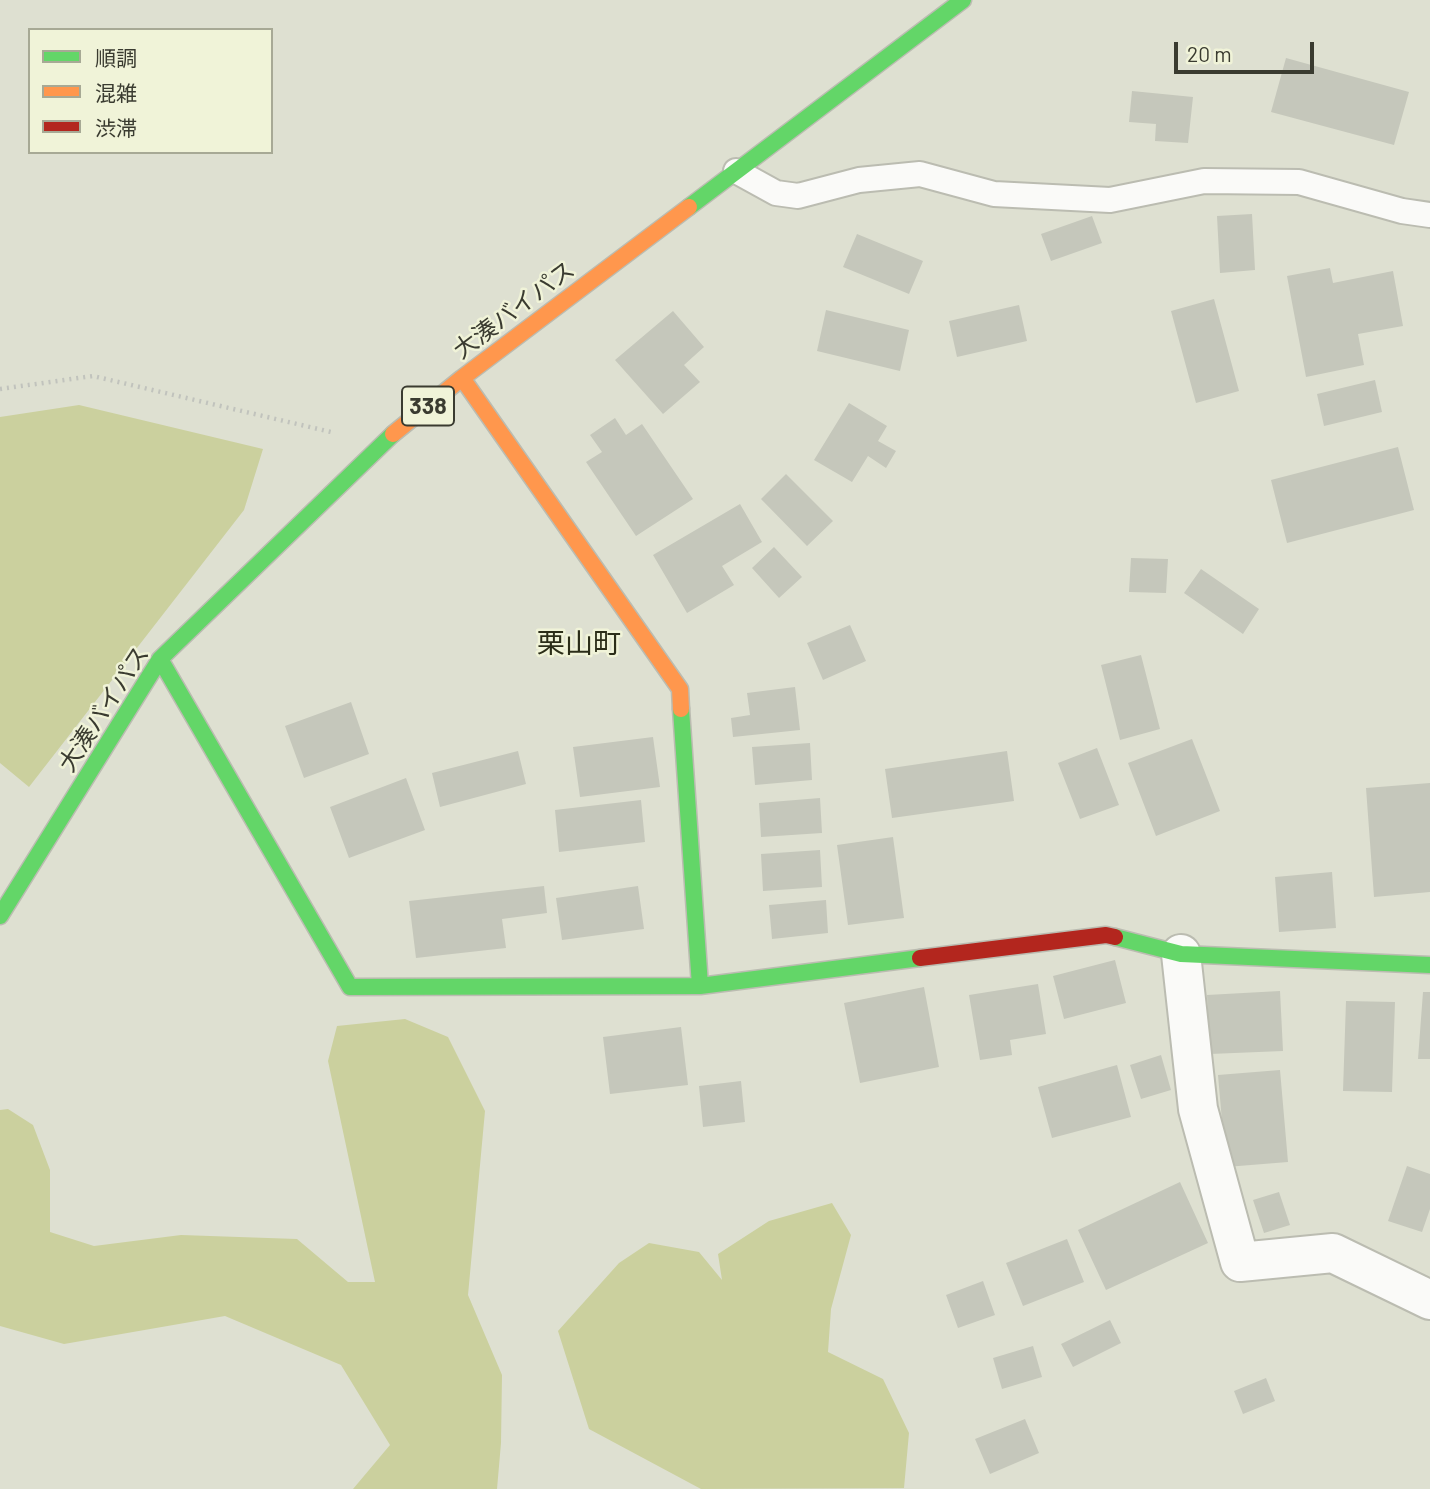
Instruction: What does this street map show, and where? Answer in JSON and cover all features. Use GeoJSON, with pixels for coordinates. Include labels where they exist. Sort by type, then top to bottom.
{"type":"FeatureCollection","features":[{"type":"Feature","properties":{"kind":"main road","name":"大湊バイパス"},"geometry":{"type":"LineString","coordinates":[[0,916],[160,659],[381,444],[462,378],[963,0]]}},
{"type":"Feature","properties":{"kind":"main road"},"geometry":{"type":"LineString","coordinates":[[462,378],[680,689],[700,986]]}},
{"type":"Feature","properties":{"kind":"main road"},"geometry":{"type":"LineString","coordinates":[[160,659],[350,987],[700,986],[1106,935],[1181,954],[1430,965]]}},
{"type":"Feature","properties":{"kind":"street"},"geometry":{"type":"LineString","coordinates":[[1181,954],[1198,1108],[1240,1262],[1334,1253],[1430,1300]]}},
{"type":"Feature","properties":{"kind":"lane"},"geometry":{"type":"LineString","coordinates":[[736,171],[776,193],[798,196],[859,180],[920,174],[994,194],[1110,200],[1204,181],[1298,182],[1402,211],[1430,215]]}},
{"type":"Feature","properties":{"kind":"path"},"geometry":{"type":"LineString","coordinates":[[0,388],[93,376],[381,444]]}},
{"type":"Feature","properties":{"kind":"green space"},"geometry":{"type":"Polygon","coordinates":[[[79,405],[263,449],[244,510],[29,787],[0,763],[0,417],[79,405]]]}},
{"type":"Feature","properties":{"kind":"green space"},"geometry":{"type":"Polygon","coordinates":[[[405,1019],[448,1037],[485,1111],[468,1295],[502,1375],[497,1489],[353,1489],[390,1445],[341,1365],[225,1316],[64,1344],[0,1326],[0,1110],[8,1109],[33,1125],[50,1170],[50,1232],[94,1246],[181,1235],[297,1239],[348,1282],[375,1282],[328,1061],[337,1026],[405,1019]]]}},
{"type":"Feature","properties":{"kind":"green space"},"geometry":{"type":"Polygon","coordinates":[[[832,1203],[851,1235],[831,1309],[828,1352],[883,1379],[909,1433],[904,1488],[701,1489],[589,1429],[558,1331],[619,1263],[649,1243],[699,1252],[722,1280],[718,1254],[769,1221],[832,1203]]]}},
{"type":"Feature","properties":{"kind":"building"},"geometry":{"type":"Polygon","coordinates":[[[1286,58],[1409,92],[1394,145],[1271,112],[1286,58]]]}},
{"type":"Feature","properties":{"kind":"building"},"geometry":{"type":"Polygon","coordinates":[[[1132,91],[1193,97],[1188,143],[1155,141],[1156,124],[1129,122],[1132,91]]]}},
{"type":"Feature","properties":{"kind":"building"},"geometry":{"type":"Polygon","coordinates":[[[1252,214],[1255,270],[1220,273],[1217,216],[1252,214]]]}},
{"type":"Feature","properties":{"kind":"building"},"geometry":{"type":"Polygon","coordinates":[[[1092,216],[1102,243],[1051,261],[1041,234],[1092,216]]]}},
{"type":"Feature","properties":{"kind":"building"},"geometry":{"type":"Polygon","coordinates":[[[857,234],[923,261],[909,294],[843,267],[857,234]]]}},
{"type":"Feature","properties":{"kind":"building"},"geometry":{"type":"Polygon","coordinates":[[[1330,268],[1333,283],[1393,271],[1403,326],[1358,334],[1364,365],[1306,377],[1287,276],[1330,268]]]}},
{"type":"Feature","properties":{"kind":"building"},"geometry":{"type":"Polygon","coordinates":[[[1214,299],[1239,391],[1196,403],[1171,311],[1214,299]]]}},
{"type":"Feature","properties":{"kind":"building"},"geometry":{"type":"Polygon","coordinates":[[[1019,305],[1027,341],[957,357],[949,321],[1019,305]]]}},
{"type":"Feature","properties":{"kind":"building"},"geometry":{"type":"Polygon","coordinates":[[[826,310],[909,330],[900,371],[817,351],[826,310]]]}},
{"type":"Feature","properties":{"kind":"building"},"geometry":{"type":"Polygon","coordinates":[[[673,311],[704,347],[684,365],[700,382],[663,414],[615,360],[673,311]]]}},
{"type":"Feature","properties":{"kind":"building"},"geometry":{"type":"Polygon","coordinates":[[[1375,380],[1382,412],[1324,426],[1317,394],[1375,380]]]}},
{"type":"Feature","properties":{"kind":"building"},"geometry":{"type":"Polygon","coordinates":[[[849,403],[887,426],[878,441],[896,451],[886,468],[868,456],[852,482],[814,460],[849,403]]]}},
{"type":"Feature","properties":{"kind":"building"},"geometry":{"type":"Polygon","coordinates":[[[615,418],[626,435],[642,424],[693,499],[636,536],[586,462],[602,452],[590,435],[615,418]]]}},
{"type":"Feature","properties":{"kind":"building"},"geometry":{"type":"Polygon","coordinates":[[[1398,447],[1414,510],[1287,543],[1271,480],[1398,447]]]}},
{"type":"Feature","properties":{"kind":"building"},"geometry":{"type":"Polygon","coordinates":[[[786,474],[833,521],[807,546],[761,499],[786,474]]]}},
{"type":"Feature","properties":{"kind":"building"},"geometry":{"type":"Polygon","coordinates":[[[740,504],[762,542],[722,566],[734,585],[687,613],[653,555],[740,504]]]}},
{"type":"Feature","properties":{"kind":"building"},"geometry":{"type":"Polygon","coordinates":[[[774,547],[802,577],[779,598],[752,568],[774,547]]]}},
{"type":"Feature","properties":{"kind":"building"},"geometry":{"type":"Polygon","coordinates":[[[1131,558],[1168,559],[1166,593],[1129,592],[1131,558]]]}},
{"type":"Feature","properties":{"kind":"building"},"geometry":{"type":"Polygon","coordinates":[[[1201,569],[1259,609],[1243,634],[1184,593],[1201,569]]]}},
{"type":"Feature","properties":{"kind":"building"},"geometry":{"type":"Polygon","coordinates":[[[850,625],[866,661],[823,680],[807,643],[850,625]]]}},
{"type":"Feature","properties":{"kind":"building"},"geometry":{"type":"Polygon","coordinates":[[[1141,655],[1160,729],[1120,740],[1101,665],[1141,655]]]}},
{"type":"Feature","properties":{"kind":"building"},"geometry":{"type":"Polygon","coordinates":[[[795,687],[800,730],[733,737],[731,718],[750,715],[747,693],[795,687]]]}},
{"type":"Feature","properties":{"kind":"building"},"geometry":{"type":"Polygon","coordinates":[[[351,702],[369,754],[304,778],[285,726],[351,702]]]}},
{"type":"Feature","properties":{"kind":"building"},"geometry":{"type":"Polygon","coordinates":[[[653,737],[660,787],[580,797],[573,747],[653,737]]]}},
{"type":"Feature","properties":{"kind":"building"},"geometry":{"type":"Polygon","coordinates":[[[1192,739],[1220,811],[1156,836],[1128,763],[1192,739]]]}},
{"type":"Feature","properties":{"kind":"building"},"geometry":{"type":"Polygon","coordinates":[[[810,743],[812,780],[755,785],[752,747],[810,743]]]}},
{"type":"Feature","properties":{"kind":"building"},"geometry":{"type":"Polygon","coordinates":[[[1097,748],[1119,805],[1080,819],[1058,763],[1097,748]]]}},
{"type":"Feature","properties":{"kind":"building"},"geometry":{"type":"Polygon","coordinates":[[[518,751],[526,784],[440,807],[432,773],[518,751]]]}},
{"type":"Feature","properties":{"kind":"building"},"geometry":{"type":"Polygon","coordinates":[[[1007,751],[1014,801],[892,818],[885,769],[1007,751]]]}},
{"type":"Feature","properties":{"kind":"building"},"geometry":{"type":"Polygon","coordinates":[[[406,778],[425,830],[349,858],[330,807],[406,778]]]}},
{"type":"Feature","properties":{"kind":"building"},"geometry":{"type":"Polygon","coordinates":[[[1430,783],[1430,892],[1374,897],[1366,788],[1430,783]]]}},
{"type":"Feature","properties":{"kind":"building"},"geometry":{"type":"Polygon","coordinates":[[[820,798],[822,833],[761,837],[759,803],[820,798]]]}},
{"type":"Feature","properties":{"kind":"building"},"geometry":{"type":"Polygon","coordinates":[[[641,800],[645,842],[559,852],[555,810],[641,800]]]}},
{"type":"Feature","properties":{"kind":"building"},"geometry":{"type":"Polygon","coordinates":[[[893,837],[904,918],[848,925],[837,845],[893,837]]]}},
{"type":"Feature","properties":{"kind":"building"},"geometry":{"type":"Polygon","coordinates":[[[820,850],[822,887],[763,891],[761,854],[820,850]]]}},
{"type":"Feature","properties":{"kind":"building"},"geometry":{"type":"Polygon","coordinates":[[[1332,872],[1336,928],[1279,932],[1275,877],[1332,872]]]}},
{"type":"Feature","properties":{"kind":"building"},"geometry":{"type":"Polygon","coordinates":[[[544,886],[547,913],[502,919],[506,948],[416,958],[409,901],[544,886]]]}},
{"type":"Feature","properties":{"kind":"building"},"geometry":{"type":"Polygon","coordinates":[[[638,886],[644,929],[562,940],[556,898],[638,886]]]}},
{"type":"Feature","properties":{"kind":"building"},"geometry":{"type":"Polygon","coordinates":[[[826,900],[828,933],[772,939],[769,905],[826,900]]]}},
{"type":"Feature","properties":{"kind":"building"},"geometry":{"type":"Polygon","coordinates":[[[1115,960],[1126,1003],[1064,1019],[1053,976],[1115,960]]]}},
{"type":"Feature","properties":{"kind":"building"},"geometry":{"type":"Polygon","coordinates":[[[1038,984],[1046,1034],[1010,1040],[1012,1055],[980,1060],[969,995],[1038,984]]]}},
{"type":"Feature","properties":{"kind":"building"},"geometry":{"type":"Polygon","coordinates":[[[924,987],[939,1067],[860,1083],[844,1003],[924,987]]]}},
{"type":"Feature","properties":{"kind":"building"},"geometry":{"type":"Polygon","coordinates":[[[1280,991],[1283,1051],[1210,1054],[1207,995],[1280,991]]]}},
{"type":"Feature","properties":{"kind":"building"},"geometry":{"type":"Polygon","coordinates":[[[1423,992],[1430,992],[1430,1059],[1418,1059],[1423,992]]]}},
{"type":"Feature","properties":{"kind":"building"},"geometry":{"type":"Polygon","coordinates":[[[1346,1001],[1395,1002],[1392,1092],[1343,1091],[1346,1001]]]}},
{"type":"Feature","properties":{"kind":"building"},"geometry":{"type":"Polygon","coordinates":[[[681,1027],[688,1085],[610,1094],[603,1037],[681,1027]]]}},
{"type":"Feature","properties":{"kind":"building"},"geometry":{"type":"Polygon","coordinates":[[[1161,1055],[1171,1090],[1141,1099],[1130,1065],[1161,1055]]]}},
{"type":"Feature","properties":{"kind":"building"},"geometry":{"type":"Polygon","coordinates":[[[1117,1065],[1131,1117],[1052,1138],[1038,1087],[1117,1065]]]}},
{"type":"Feature","properties":{"kind":"building"},"geometry":{"type":"Polygon","coordinates":[[[1280,1070],[1288,1162],[1226,1167],[1218,1075],[1280,1070]]]}},
{"type":"Feature","properties":{"kind":"building"},"geometry":{"type":"Polygon","coordinates":[[[741,1081],[745,1122],[703,1127],[699,1086],[741,1081]]]}},
{"type":"Feature","properties":{"kind":"building"},"geometry":{"type":"Polygon","coordinates":[[[1407,1166],[1430,1174],[1430,1209],[1422,1232],[1388,1221],[1407,1166]]]}},
{"type":"Feature","properties":{"kind":"building"},"geometry":{"type":"Polygon","coordinates":[[[1180,1182],[1208,1243],[1106,1290],[1078,1230],[1180,1182]]]}},
{"type":"Feature","properties":{"kind":"building"},"geometry":{"type":"Polygon","coordinates":[[[1279,1192],[1290,1225],[1264,1233],[1253,1200],[1279,1192]]]}},
{"type":"Feature","properties":{"kind":"building"},"geometry":{"type":"Polygon","coordinates":[[[1067,1239],[1084,1282],[1023,1306],[1006,1263],[1067,1239]]]}},
{"type":"Feature","properties":{"kind":"building"},"geometry":{"type":"Polygon","coordinates":[[[983,1281],[995,1315],[958,1328],[946,1295],[983,1281]]]}},
{"type":"Feature","properties":{"kind":"building"},"geometry":{"type":"Polygon","coordinates":[[[1110,1320],[1121,1343],[1073,1367],[1061,1344],[1110,1320]]]}},
{"type":"Feature","properties":{"kind":"building"},"geometry":{"type":"Polygon","coordinates":[[[1033,1346],[1042,1377],[1002,1389],[993,1358],[1033,1346]]]}},
{"type":"Feature","properties":{"kind":"building"},"geometry":{"type":"Polygon","coordinates":[[[1266,1378],[1275,1401],[1243,1414],[1234,1391],[1266,1378]]]}},
{"type":"Feature","properties":{"kind":"building"},"geometry":{"type":"Polygon","coordinates":[[[1025,1419],[1039,1453],[990,1474],[975,1439],[1025,1419]]]}},
{"type":"Feature","properties":{"kind":"traffic: fast"},"geometry":{"type":"LineString","coordinates":[[689,207],[963,0]]}},
{"type":"Feature","properties":{"kind":"traffic: fast"},"geometry":{"type":"LineString","coordinates":[[0,916],[160,659],[393,434]]}},
{"type":"Feature","properties":{"kind":"traffic: fast"},"geometry":{"type":"LineString","coordinates":[[160,659],[350,987],[700,986],[920,958]]}},
{"type":"Feature","properties":{"kind":"traffic: fast"},"geometry":{"type":"LineString","coordinates":[[681,709],[700,986]]}},
{"type":"Feature","properties":{"kind":"traffic: fast"},"geometry":{"type":"LineString","coordinates":[[1115,937],[1181,954],[1430,965]]}},
{"type":"Feature","properties":{"kind":"traffic: slow"},"geometry":{"type":"LineString","coordinates":[[393,434],[462,378],[689,207]]}},
{"type":"Feature","properties":{"kind":"traffic: slow"},"geometry":{"type":"LineString","coordinates":[[462,378],[680,689],[681,709]]}},
{"type":"Feature","properties":{"kind":"traffic: jam"},"geometry":{"type":"LineString","coordinates":[[920,958],[1106,935],[1115,937]]}},
{"type":"Feature","properties":{"kind":"district","name":"栗山町"},"geometry":{"type":"Point","coordinates":[579,644]}}]}
